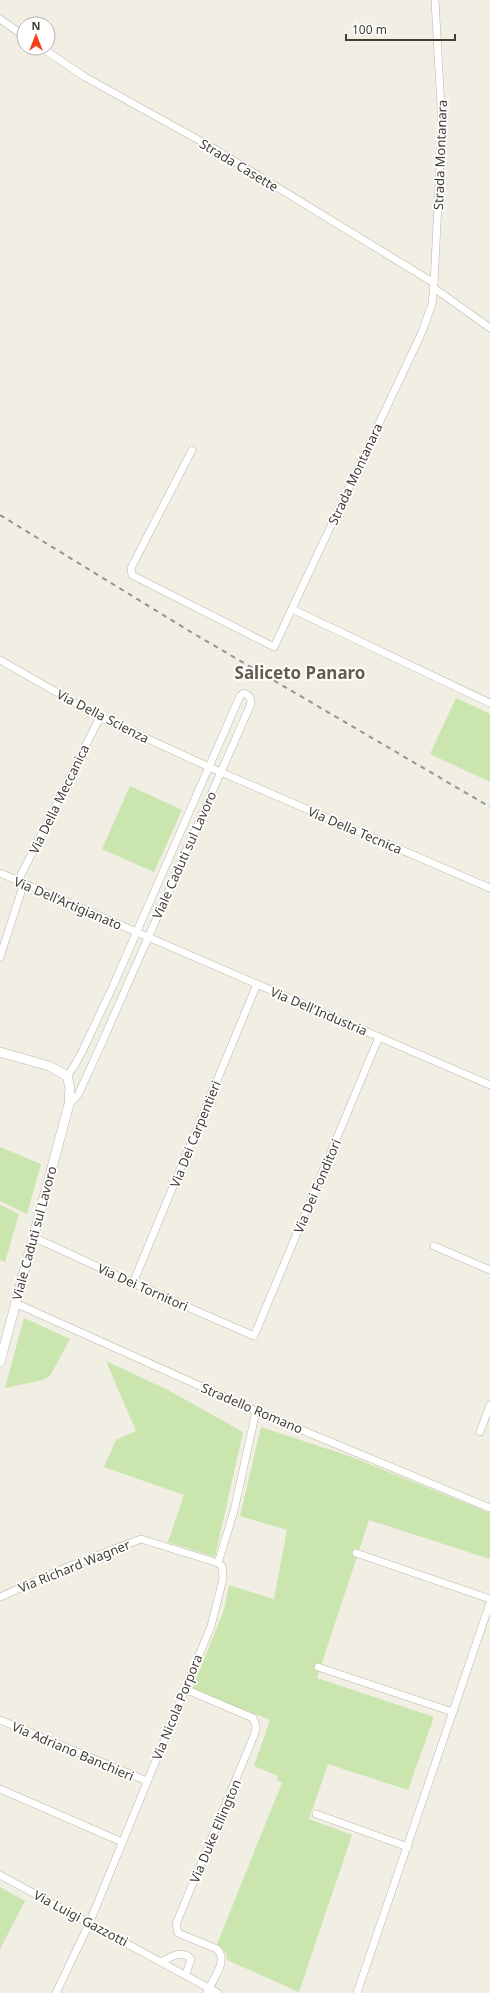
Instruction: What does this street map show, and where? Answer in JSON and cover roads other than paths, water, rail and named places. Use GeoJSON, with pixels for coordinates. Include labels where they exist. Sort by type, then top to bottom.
{"type":"FeatureCollection","features":[{"type":"Feature","properties":{"kind":"street","name":"Strada Montanara"},"geometry":{"type":"LineString","coordinates":[[192,450],[131,568],[132,575],[274,647],[422,332],[432,304],[442,125],[435,0]]}},
{"type":"Feature","properties":{"kind":"street"},"geometry":{"type":"LineString","coordinates":[[0,19],[16,30]]}},
{"type":"Feature","properties":{"kind":"street","name":"Strada Casette"},"geometry":{"type":"LineString","coordinates":[[54,56],[85,77],[213,148],[434,286],[490,328]]}},
{"type":"Feature","properties":{"kind":"street"},"geometry":{"type":"LineString","coordinates":[[292,609],[490,703]]}},
{"type":"Feature","properties":{"kind":"street","name":"Via Della Scienza"},"geometry":{"type":"LineString","coordinates":[[0,660],[100,717],[209,768]]}},
{"type":"Feature","properties":{"kind":"street","name":"Viale Caduti sul Lavoro"},"geometry":{"type":"LineString","coordinates":[[0,1362],[69,1104],[70,1088],[67,1076],[82,1052],[137,932],[240,696],[244,693],[249,696],[251,701],[250,706],[91,1068],[78,1095],[69,1104]]}},
{"type":"Feature","properties":{"kind":"street","name":"Via Della Meccanica"},"geometry":{"type":"LineString","coordinates":[[0,957],[21,882],[100,717]]}},
{"type":"Feature","properties":{"kind":"street"},"geometry":{"type":"LineString","coordinates":[[209,768],[221,773]]}},
{"type":"Feature","properties":{"kind":"street","name":"Via Della Tecnica"},"geometry":{"type":"LineString","coordinates":[[221,773],[490,888]]}},
{"type":"Feature","properties":{"kind":"street","name":"Via Dell'Artigianato"},"geometry":{"type":"LineString","coordinates":[[0,873],[137,932]]}},
{"type":"Feature","properties":{"kind":"street"},"geometry":{"type":"LineString","coordinates":[[137,932],[148,937]]}},
{"type":"Feature","properties":{"kind":"street","name":"Via Dell'Industria"},"geometry":{"type":"LineString","coordinates":[[148,937],[490,1085]]}},
{"type":"Feature","properties":{"kind":"street","name":"Via Dei Carpentieri"},"geometry":{"type":"LineString","coordinates":[[133,1283],[257,984]]}},
{"type":"Feature","properties":{"kind":"street","name":"Via Dei Fonditori"},"geometry":{"type":"LineString","coordinates":[[254,1336],[379,1037]]}},
{"type":"Feature","properties":{"kind":"street"},"geometry":{"type":"LineString","coordinates":[[0,1052],[50,1066],[67,1076]]}},
{"type":"Feature","properties":{"kind":"street","name":"Via Dei Tornitori"},"geometry":{"type":"LineString","coordinates":[[33,1237],[254,1336]]}},
{"type":"Feature","properties":{"kind":"street"},"geometry":{"type":"LineString","coordinates":[[434,1246],[490,1270]]}},
{"type":"Feature","properties":{"kind":"street","name":"Stradello Romano"},"geometry":{"type":"LineString","coordinates":[[16,1303],[256,1411],[490,1508]]}},
{"type":"Feature","properties":{"kind":"street"},"geometry":{"type":"LineString","coordinates":[[480,1432],[490,1405]]}},
{"type":"Feature","properties":{"kind":"street","name":"Via Nicola Porpora"},"geometry":{"type":"LineString","coordinates":[[56,1993],[89,1924],[211,1626],[222,1579],[222,1566],[218,1563],[234,1511],[256,1411]]}},
{"type":"Feature","properties":{"kind":"street","name":"Via Richard Wagner"},"geometry":{"type":"LineString","coordinates":[[0,1597],[79,1562],[141,1539],[218,1563]]}},
{"type":"Feature","properties":{"kind":"street"},"geometry":{"type":"LineString","coordinates":[[356,1553],[490,1599]]}},
{"type":"Feature","properties":{"kind":"street"},"geometry":{"type":"LineString","coordinates":[[358,1993],[490,1603]]}},
{"type":"Feature","properties":{"kind":"street"},"geometry":{"type":"LineString","coordinates":[[318,1667],[453,1712]]}},
{"type":"Feature","properties":{"kind":"street","name":"Via Duke Ellington"},"geometry":{"type":"LineString","coordinates":[[185,1689],[253,1718],[256,1726],[255,1733],[176,1924],[178,1933],[217,1949],[221,1954],[222,1962],[208,1990]]}},
{"type":"Feature","properties":{"kind":"street","name":"Via Adriano Banchieri"},"geometry":{"type":"LineString","coordinates":[[0,1720],[147,1781]]}},
{"type":"Feature","properties":{"kind":"street"},"geometry":{"type":"LineString","coordinates":[[0,1789],[122,1842]]}},
{"type":"Feature","properties":{"kind":"street"},"geometry":{"type":"LineString","coordinates":[[316,1814],[408,1847]]}},
{"type":"Feature","properties":{"kind":"street","name":"Via Luigi Gazzotti"},"geometry":{"type":"LineString","coordinates":[[0,1875],[89,1924],[163,1961],[186,1974],[208,1990],[218,1993]]}},
{"type":"Feature","properties":{"kind":"street"},"geometry":{"type":"LineString","coordinates":[[163,1961],[185,1953],[191,1959],[186,1974]]}},
{"type":"Feature","properties":{"kind":"railway"},"geometry":{"type":"LineString","coordinates":[[0,515],[191,632],[490,807]]}},
{"type":"Feature","properties":{"kind":"district","name":"Saliceto Panaro"},"geometry":{"type":"Point","coordinates":[300,673]}}]}
